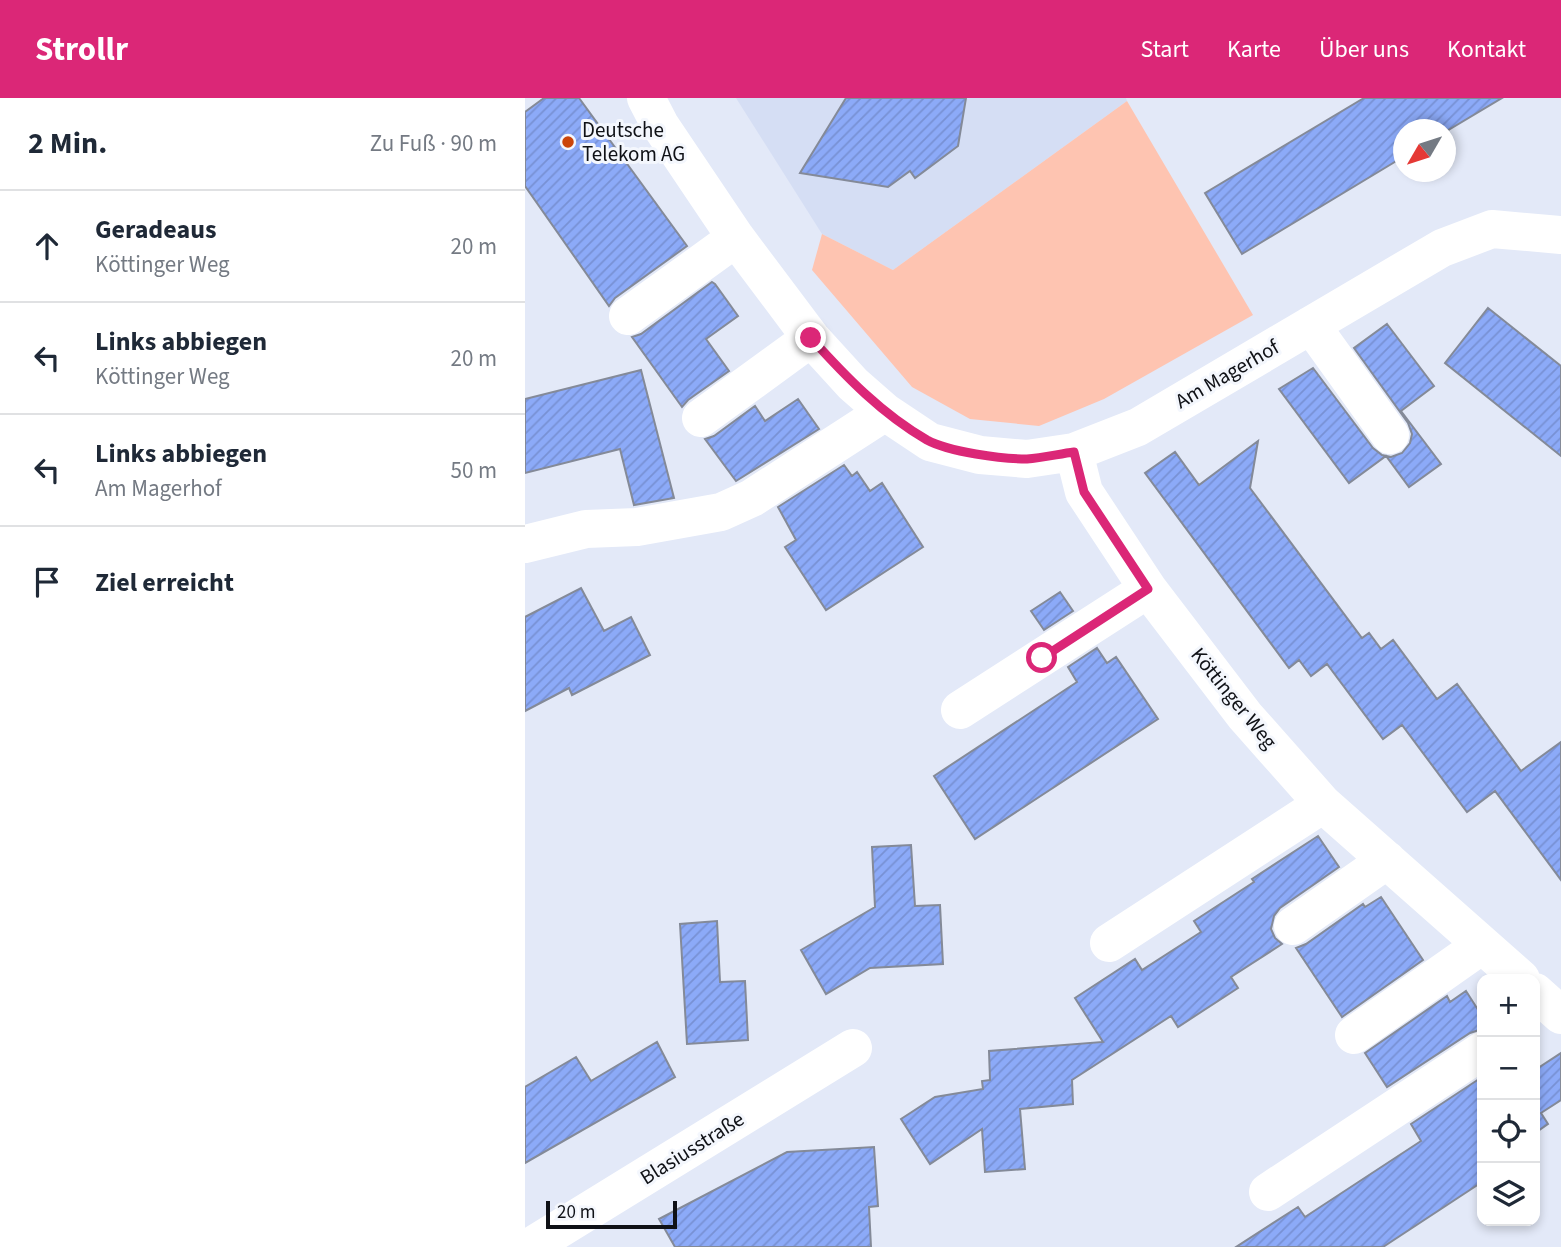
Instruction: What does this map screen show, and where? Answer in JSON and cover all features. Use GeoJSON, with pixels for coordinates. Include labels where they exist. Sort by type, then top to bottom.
{"type":"FeatureCollection","features":[{"type":"Feature","properties":{"kind":"street","name":"Am Magerhof"},"geometry":{"type":"LineString","coordinates":[[646,98],[660,125],[736,238],[811,338],[853,384],[885,411],[930,442],[980,455],[1027,459],[1074,452],[1137,427],[1442,248],[1492,229],[1561,235]]}},
{"type":"Feature","properties":{"kind":"street"},"geometry":{"type":"LineString","coordinates":[[628,316],[736,238]]}},
{"type":"Feature","properties":{"kind":"street"},"geometry":{"type":"LineString","coordinates":[[1311,325],[1390,435]]}},
{"type":"Feature","properties":{"kind":"street"},"geometry":{"type":"LineString","coordinates":[[701,418],[811,338]]}},
{"type":"Feature","properties":{"kind":"street"},"geometry":{"type":"LineString","coordinates":[[525,544],[586,529],[637,527],[720,512],[752,498],[885,411]]}},
{"type":"Feature","properties":{"kind":"street","name":"Köttinger Weg"},"geometry":{"type":"LineString","coordinates":[[1074,452],[1084,492],[1148,589],[1245,716],[1323,804],[1515,974]]}},
{"type":"Feature","properties":{"kind":"street"},"geometry":{"type":"LineString","coordinates":[[960,710],[1148,589]]}},
{"type":"Feature","properties":{"kind":"street"},"geometry":{"type":"LineString","coordinates":[[1109,943],[1323,804]]}},
{"type":"Feature","properties":{"kind":"street"},"geometry":{"type":"LineString","coordinates":[[1293,926],[1387,860]]}},
{"type":"Feature","properties":{"kind":"street"},"geometry":{"type":"LineString","coordinates":[[1355,1035],[1482,945]]}},
{"type":"Feature","properties":{"kind":"street","name":"Blasiusstraße"},"geometry":{"type":"LineString","coordinates":[[530,1247],[853,1048]]}},
{"type":"Feature","properties":{"kind":"street"},"geometry":{"type":"LineString","coordinates":[[1268,1192],[1477,1054]]}},
{"type":"Feature","properties":{"kind":"shaded area"},"geometry":{"type":"Polygon","coordinates":[[[736,98],[1126,98],[1127,101],[893,270],[822,234],[736,98]]]}},
{"type":"Feature","properties":{"kind":"shaded area"},"geometry":{"type":"Polygon","coordinates":[[[1127,101],[1253,315],[1104,399],[1039,426],[970,419],[912,387],[812,270],[822,234],[893,270],[1127,101]]]}},
{"type":"Feature","properties":{"kind":"building"},"geometry":{"type":"Polygon","coordinates":[[[544,98],[579,98],[687,246],[615,298],[609,306],[525,186],[525,112],[544,98]]]}},
{"type":"Feature","properties":{"kind":"building"},"geometry":{"type":"Polygon","coordinates":[[[846,98],[966,98],[958,146],[915,178],[910,171],[888,187],[800,173],[846,98]]]}},
{"type":"Feature","properties":{"kind":"building"},"geometry":{"type":"Polygon","coordinates":[[[1364,98],[1502,98],[1456,125],[1456,119],[1393,119],[1393,163],[1242,254],[1205,193],[1364,98]]]}},
{"type":"Feature","properties":{"kind":"building"},"geometry":{"type":"Polygon","coordinates":[[[712,282],[738,316],[706,339],[729,371],[682,407],[632,337],[641,334],[712,282]]]}},
{"type":"Feature","properties":{"kind":"building"},"geometry":{"type":"Polygon","coordinates":[[[1488,308],[1561,366],[1561,456],[1445,363],[1488,308]]]}},
{"type":"Feature","properties":{"kind":"building"},"geometry":{"type":"Polygon","coordinates":[[[1387,324],[1434,386],[1401,411],[1441,464],[1409,487],[1386,456],[1349,483],[1279,389],[1313,368],[1373,448],[1382,455],[1391,457],[1402,453],[1410,443],[1412,434],[1408,423],[1354,348],[1387,324]]]}},
{"type":"Feature","properties":{"kind":"building"},"geometry":{"type":"Polygon","coordinates":[[[641,370],[674,498],[634,505],[620,449],[525,473],[525,399],[641,370]]]}},
{"type":"Feature","properties":{"kind":"building"},"geometry":{"type":"Polygon","coordinates":[[[798,399],[819,429],[736,481],[705,439],[714,436],[755,406],[765,421],[798,399]]]}},
{"type":"Feature","properties":{"kind":"building"},"geometry":{"type":"Polygon","coordinates":[[[1258,441],[1250,488],[1362,638],[1369,633],[1381,649],[1393,640],[1437,699],[1457,684],[1521,771],[1561,742],[1561,880],[1495,791],[1467,812],[1402,725],[1383,739],[1327,664],[1311,676],[1299,660],[1289,668],[1145,473],[1175,452],[1199,485],[1258,441]]]}},
{"type":"Feature","properties":{"kind":"building"},"geometry":{"type":"Polygon","coordinates":[[[844,465],[852,476],[857,472],[870,491],[882,483],[923,547],[826,610],[785,547],[796,540],[778,507],[844,465]]]}},
{"type":"Feature","properties":{"kind":"building"},"geometry":{"type":"Polygon","coordinates":[[[581,588],[604,631],[631,617],[650,655],[572,695],[569,688],[525,711],[525,617],[581,588]]]}},
{"type":"Feature","properties":{"kind":"building"},"geometry":{"type":"Polygon","coordinates":[[[1060,592],[1073,611],[1044,630],[1031,611],[1060,592]]]}},
{"type":"Feature","properties":{"kind":"building"},"geometry":{"type":"Polygon","coordinates":[[[1097,648],[1107,663],[1116,657],[1158,719],[975,839],[934,776],[1077,682],[1068,667],[1097,648]]]}},
{"type":"Feature","properties":{"kind":"building"},"geometry":{"type":"Polygon","coordinates":[[[1318,836],[1339,867],[1280,908],[1274,916],[1271,929],[1282,944],[1231,977],[1238,988],[1178,1027],[1171,1016],[1072,1080],[1073,1104],[1020,1109],[1025,1169],[985,1172],[982,1129],[930,1164],[901,1119],[935,1097],[983,1089],[982,1081],[990,1080],[989,1051],[1103,1042],[1075,998],[1135,959],[1142,970],[1201,932],[1194,921],[1318,836]]]}},
{"type":"Feature","properties":{"kind":"building"},"geometry":{"type":"Polygon","coordinates":[[[911,845],[915,906],[940,905],[943,964],[870,968],[826,994],[801,950],[875,907],[872,847],[911,845]]]}},
{"type":"Feature","properties":{"kind":"building"},"geometry":{"type":"Polygon","coordinates":[[[1381,897],[1423,960],[1342,1017],[1296,948],[1306,944],[1363,904],[1365,907],[1381,897]]]}},
{"type":"Feature","properties":{"kind":"building"},"geometry":{"type":"Polygon","coordinates":[[[717,921],[720,982],[745,981],[748,1040],[687,1044],[680,924],[717,921]]]}},
{"type":"Feature","properties":{"kind":"building"},"geometry":{"type":"Polygon","coordinates":[[[1466,991],[1477,1008],[1477,1031],[1387,1087],[1365,1053],[1447,996],[1450,1002],[1466,991]]]}},
{"type":"Feature","properties":{"kind":"building"},"geometry":{"type":"Polygon","coordinates":[[[657,1042],[675,1077],[525,1163],[525,1087],[576,1057],[591,1081],[657,1042]]]}},
{"type":"Feature","properties":{"kind":"building"},"geometry":{"type":"Polygon","coordinates":[[[1561,1053],[1561,1100],[1541,1113],[1548,1124],[1540,1130],[1540,1100],[1540,1067],[1561,1053]]]}},
{"type":"Feature","properties":{"kind":"building"},"geometry":{"type":"Polygon","coordinates":[[[1477,1080],[1477,1185],[1383,1247],[1236,1247],[1298,1207],[1305,1217],[1421,1141],[1411,1124],[1477,1080]]]}},
{"type":"Feature","properties":{"kind":"building"},"geometry":{"type":"Polygon","coordinates":[[[874,1147],[878,1206],[869,1207],[871,1247],[675,1247],[659,1219],[787,1152],[874,1147]]]}},
{"type":"Feature","properties":{"kind":"place","name":"Deutsche Telekom AG"},"geometry":{"type":"Point","coordinates":[568,142]}},
{"type":"Feature","properties":{"kind":"route"},"geometry":{"type":"LineString","coordinates":[[811,338],[853,384],[885,411],[930,442],[980,455],[1027,459],[1074,452],[1084,492],[1148,589],[1042,658]]}}]}
